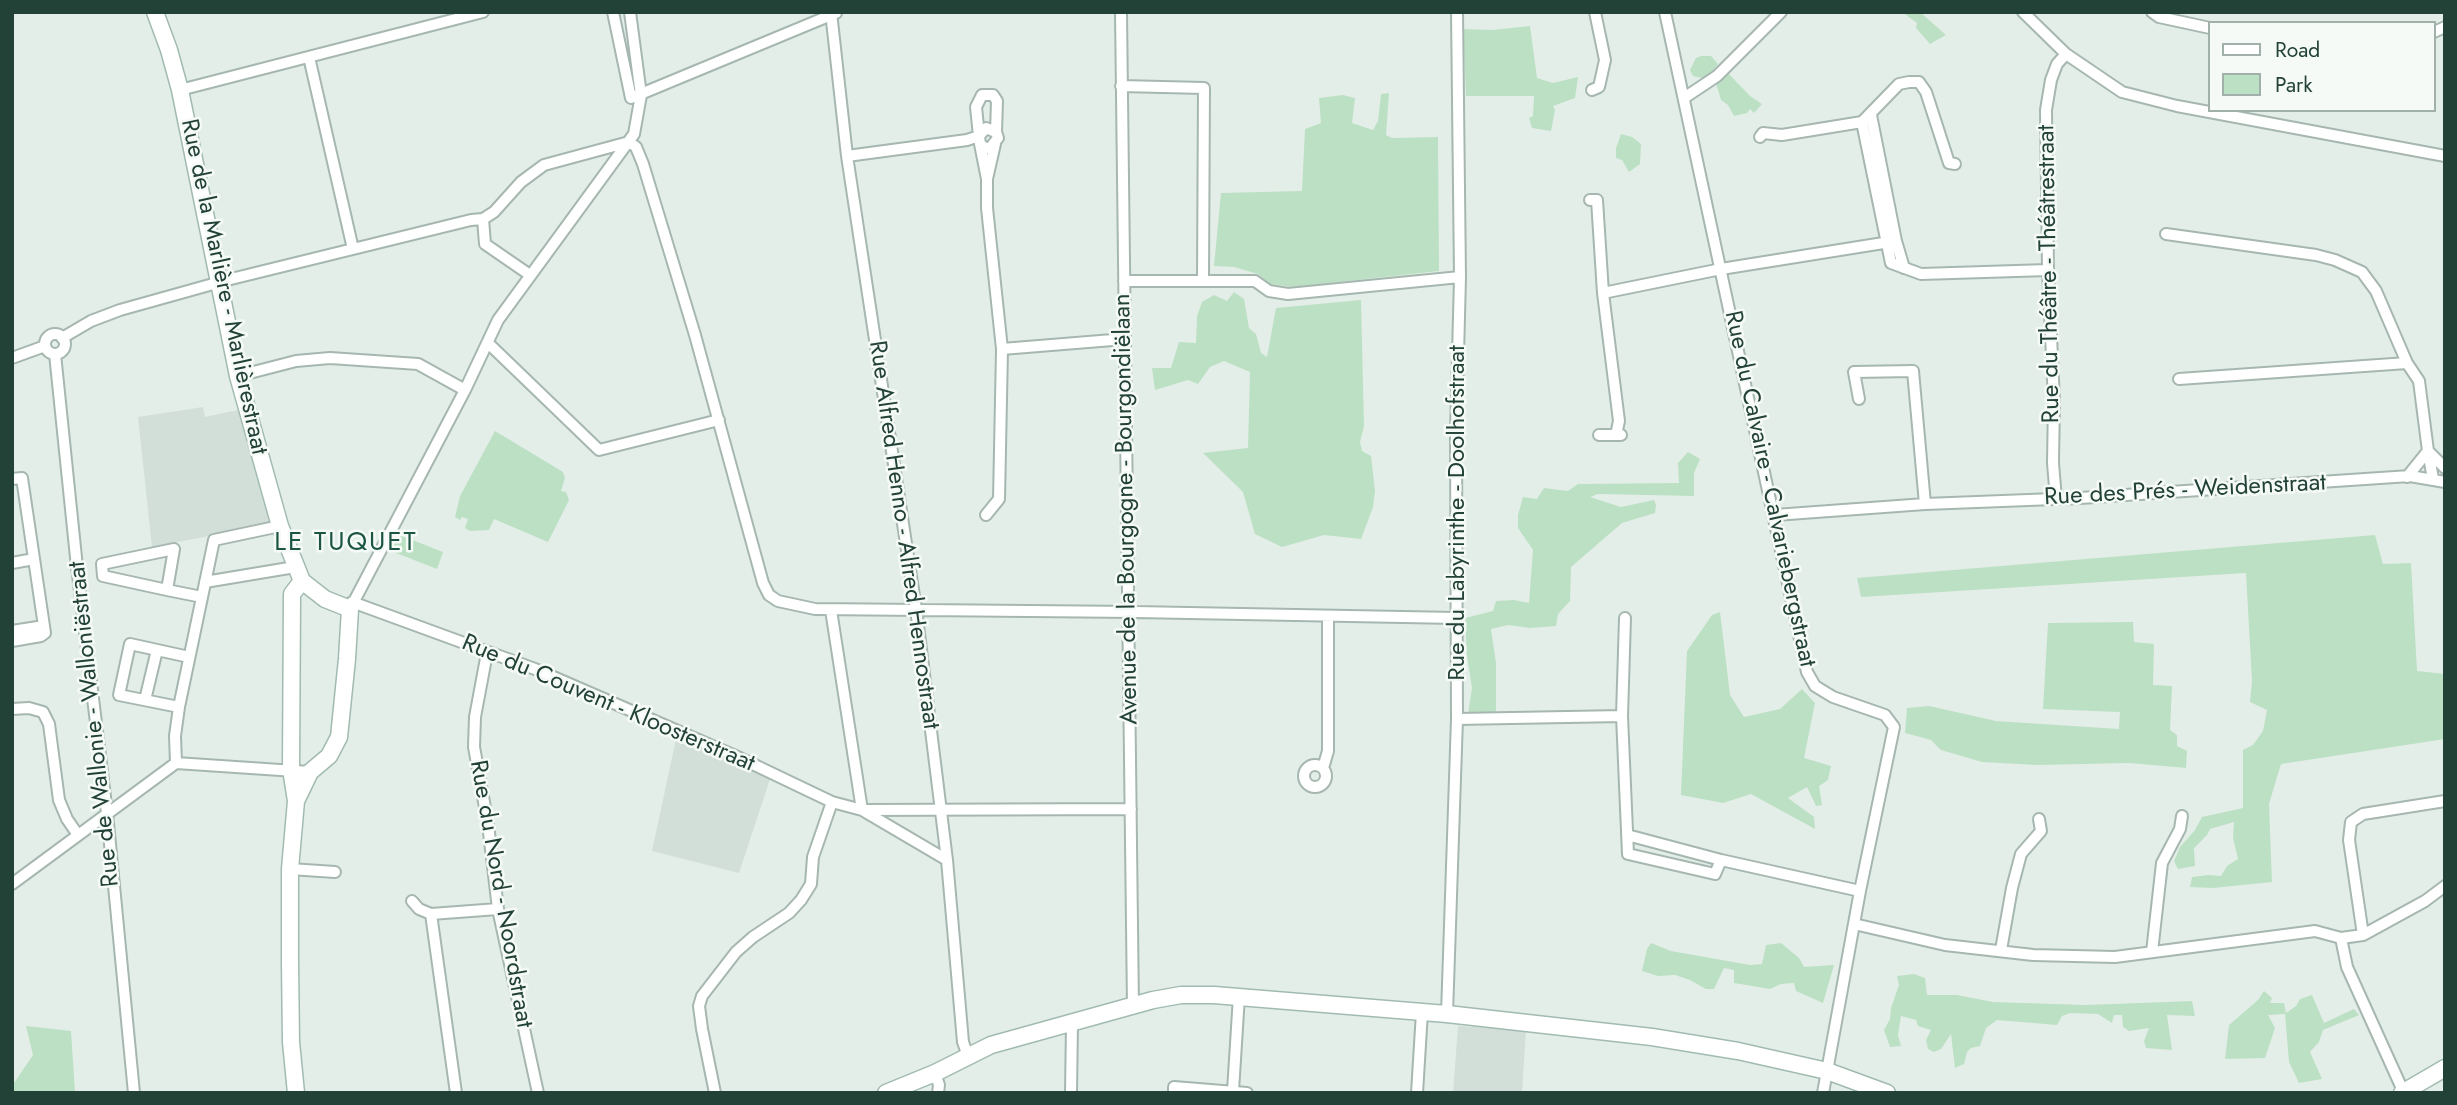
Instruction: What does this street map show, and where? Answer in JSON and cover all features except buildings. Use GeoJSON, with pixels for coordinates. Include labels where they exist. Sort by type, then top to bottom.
{"type":"FeatureCollection","features":[{"type":"Feature","properties":{"kind":"street","name":"Rue de la Marlière - Marlièrestraat"},"geometry":{"type":"LineString","coordinates":[[155,12],[180,90],[238,376],[280,526],[298,574]]}},
{"type":"Feature","properties":{"kind":"street"},"geometry":{"type":"LineString","coordinates":[[180,90],[483,12]]}},
{"type":"Feature","properties":{"kind":"street"},"geometry":{"type":"LineString","coordinates":[[613,12],[631,97],[833,13]]}},
{"type":"Feature","properties":{"kind":"street"},"geometry":{"type":"LineString","coordinates":[[296,800],[310,772],[329,756],[339,737],[351,605],[465,390],[498,320],[629,142],[636,128],[641,95],[630,12]]}},
{"type":"Feature","properties":{"kind":"street","name":"Avenue de la Bourgogne - Bourgondiëlaan"},"geometry":{"type":"LineString","coordinates":[[1121,12],[1133,1005]]}},
{"type":"Feature","properties":{"kind":"street","name":"Rue du Labyrinthe - Doolhofstraat"},"geometry":{"type":"LineString","coordinates":[[1447,1014],[1457,719],[1456,433],[1460,277],[1457,12]]}},
{"type":"Feature","properties":{"kind":"street"},"geometry":{"type":"LineString","coordinates":[[1592,90],[1600,87],[1605,60],[1595,12]]}},
{"type":"Feature","properties":{"kind":"street","name":"Rue du Calvaire - Calvariebergstraat"},"geometry":{"type":"LineString","coordinates":[[1665,12],[1807,672],[1815,686],[1833,697],[1885,715],[1894,727],[1860,891],[1823,1093]]}},
{"type":"Feature","properties":{"kind":"street"},"geometry":{"type":"LineString","coordinates":[[1684,98],[1717,76],[1781,12]]}},
{"type":"Feature","properties":{"kind":"street"},"geometry":{"type":"LineString","coordinates":[[2023,12],[2066,54],[2122,92],[2208,112]]}},
{"type":"Feature","properties":{"kind":"street"},"geometry":{"type":"LineString","coordinates":[[2152,12],[2159,17],[2208,29]]}},
{"type":"Feature","properties":{"kind":"street","name":"Rue Alfred Henno - Alfred Hennostraat"},"geometry":{"type":"LineString","coordinates":[[833,13],[847,156],[916,609],[947,860],[963,1042],[968,1056]]}},
{"type":"Feature","properties":{"kind":"street","name":"Rue du Théâtre - Théâtrestraat"},"geometry":{"type":"LineString","coordinates":[[2056,499],[2048,270],[2046,110],[2051,80],[2057,64],[2066,54]]}},
{"type":"Feature","properties":{"kind":"street"},"geometry":{"type":"LineString","coordinates":[[309,57],[353,249]]}},
{"type":"Feature","properties":{"kind":"street"},"geometry":{"type":"LineString","coordinates":[[1760,137],[1763,133],[1782,135],[1867,118],[1899,84],[1919,82],[1926,92],[1949,163],[1955,164]]}},
{"type":"Feature","properties":{"kind":"street"},"geometry":{"type":"LineString","coordinates":[[1121,86],[1204,88],[1203,280]]}},
{"type":"Feature","properties":{"kind":"street"},"geometry":{"type":"LineString","coordinates":[[986,515],[999,499],[1002,349],[987,208],[987,179],[976,107],[982,95],[993,95],[997,101],[998,138],[987,179]]}},
{"type":"Feature","properties":{"kind":"street"},"geometry":{"type":"LineString","coordinates":[[2209,112],[2445,156]]}},
{"type":"Feature","properties":{"kind":"street"},"geometry":{"type":"LineString","coordinates":[[1867,118],[1891,241],[1891,263],[1921,274],[2048,270]]}},
{"type":"Feature","properties":{"kind":"street"},"geometry":{"type":"LineString","coordinates":[[979,140],[986,128],[996,132]]}},
{"type":"Feature","properties":{"kind":"street"},"geometry":{"type":"LineString","coordinates":[[847,156],[979,140]]}},
{"type":"Feature","properties":{"kind":"street"},"geometry":{"type":"LineString","coordinates":[[979,140],[985,148],[995,144]]}},
{"type":"Feature","properties":{"kind":"street"},"geometry":{"type":"LineString","coordinates":[[62,338],[91,321],[120,310],[219,282],[483,219],[494,212],[521,182],[544,164],[629,142]]}},
{"type":"Feature","properties":{"kind":"street"},"geometry":{"type":"LineString","coordinates":[[629,142],[636,147],[643,164],[719,420],[763,583],[769,595],[778,601],[831,610],[1456,618]]}},
{"type":"Feature","properties":{"kind":"street"},"geometry":{"type":"LineString","coordinates":[[1590,200],[1597,200],[1603,293],[1620,435],[1599,435]]}},
{"type":"Feature","properties":{"kind":"street"},"geometry":{"type":"LineString","coordinates":[[483,219],[485,244],[530,275]]}},
{"type":"Feature","properties":{"kind":"street"},"geometry":{"type":"LineString","coordinates":[[2166,234],[2316,255],[2362,272],[2376,291],[2407,363],[2419,381],[2428,452],[2439,480]]}},
{"type":"Feature","properties":{"kind":"street"},"geometry":{"type":"LineString","coordinates":[[1603,293],[1721,269],[1891,241]]}},
{"type":"Feature","properties":{"kind":"street"},"geometry":{"type":"LineString","coordinates":[[1124,281],[1255,281],[1269,291],[1288,294],[1460,277]]}},
{"type":"Feature","properties":{"kind":"street"},"geometry":{"type":"LineString","coordinates":[[51,335],[62,338],[65,344],[63,350],[55,355],[47,351],[46,340],[51,335]]}},
{"type":"Feature","properties":{"kind":"street"},"geometry":{"type":"LineString","coordinates":[[1002,349],[1125,339]]}},
{"type":"Feature","properties":{"kind":"street"},"geometry":{"type":"LineString","coordinates":[[488,343],[599,450],[719,420]]}},
{"type":"Feature","properties":{"kind":"street"},"geometry":{"type":"LineString","coordinates":[[12,358],[45,346]]}},
{"type":"Feature","properties":{"kind":"street","name":"Rue de Wallonie - Walloniëstraat"},"geometry":{"type":"LineString","coordinates":[[55,355],[107,813],[134,1093]]}},
{"type":"Feature","properties":{"kind":"street"},"geometry":{"type":"LineString","coordinates":[[238,376],[296,361],[342,359],[418,364],[465,390]]}},
{"type":"Feature","properties":{"kind":"street"},"geometry":{"type":"LineString","coordinates":[[2179,379],[2407,363]]}},
{"type":"Feature","properties":{"kind":"street"},"geometry":{"type":"LineString","coordinates":[[1859,399],[1854,372],[1913,371],[1925,504]]}},
{"type":"Feature","properties":{"kind":"street"},"geometry":{"type":"LineString","coordinates":[[2428,452],[2445,468]]}},
{"type":"Feature","properties":{"kind":"street"},"geometry":{"type":"LineString","coordinates":[[2407,477],[2428,452]]}},
{"type":"Feature","properties":{"kind":"street","name":"Rue des Prés - Weidenstraat"},"geometry":{"type":"LineString","coordinates":[[1775,515],[1805,511],[2056,499],[2407,477],[2439,480]]}},
{"type":"Feature","properties":{"kind":"street"},"geometry":{"type":"LineString","coordinates":[[12,479],[22,478],[18,489],[34,559],[45,634],[12,641]]}},
{"type":"Feature","properties":{"kind":"street"},"geometry":{"type":"LineString","coordinates":[[176,763],[175,736],[179,707],[215,541],[280,526]]}},
{"type":"Feature","properties":{"kind":"street"},"geometry":{"type":"LineString","coordinates":[[167,590],[174,549],[102,564],[103,576],[167,590],[202,597]]}},
{"type":"Feature","properties":{"kind":"street"},"geometry":{"type":"LineString","coordinates":[[12,563],[34,559]]}},
{"type":"Feature","properties":{"kind":"street"},"geometry":{"type":"LineString","coordinates":[[205,582],[298,574],[325,599],[351,605]]}},
{"type":"Feature","properties":{"kind":"street"},"geometry":{"type":"LineString","coordinates":[[296,1093],[291,1042],[290,869],[296,800],[291,769],[292,594],[298,574]]}},
{"type":"Feature","properties":{"kind":"street","name":"Rue du Couvent - Kloosterstraat"},"geometry":{"type":"LineString","coordinates":[[351,605],[535,669],[748,761],[832,802],[862,810],[1131,808]]}},
{"type":"Feature","properties":{"kind":"street"},"geometry":{"type":"LineString","coordinates":[[831,610],[862,810]]}},
{"type":"Feature","properties":{"kind":"street"},"geometry":{"type":"LineString","coordinates":[[1323,768],[1328,751],[1328,616]]}},
{"type":"Feature","properties":{"kind":"street"},"geometry":{"type":"LineString","coordinates":[[1625,618],[1622,716],[1628,854],[1715,874],[1721,860]]}},
{"type":"Feature","properties":{"kind":"street"},"geometry":{"type":"LineString","coordinates":[[12,631],[44,626]]}},
{"type":"Feature","properties":{"kind":"street"},"geometry":{"type":"LineString","coordinates":[[179,707],[119,695],[130,644],[189,657]]}},
{"type":"Feature","properties":{"kind":"street"},"geometry":{"type":"LineString","coordinates":[[145,700],[157,650]]}},
{"type":"Feature","properties":{"kind":"street","name":"Rue du Nord - Noordstraat"},"geometry":{"type":"LineString","coordinates":[[487,653],[475,717],[474,747],[488,824],[498,909],[538,1093]]}},
{"type":"Feature","properties":{"kind":"street"},"geometry":{"type":"LineString","coordinates":[[12,709],[29,708],[43,712],[49,723],[59,800],[78,835]]}},
{"type":"Feature","properties":{"kind":"street"},"geometry":{"type":"LineString","coordinates":[[1457,719],[1622,716]]}},
{"type":"Feature","properties":{"kind":"street"},"geometry":{"type":"LineString","coordinates":[[12,884],[176,763],[310,772]]}},
{"type":"Feature","properties":{"kind":"street"},"geometry":{"type":"LineString","coordinates":[[2363,934],[2349,840],[2351,822],[2363,814],[2445,801]]}},
{"type":"Feature","properties":{"kind":"street"},"geometry":{"type":"LineString","coordinates":[[715,1093],[702,1029],[699,1006],[702,996],[736,952],[789,913],[801,900],[811,884],[813,857],[832,802]]}},
{"type":"Feature","properties":{"kind":"street","name":"Rue du Couvent - Kloosterstraat"},"geometry":{"type":"LineString","coordinates":[[862,810],[947,860]]}},
{"type":"Feature","properties":{"kind":"street"},"geometry":{"type":"LineString","coordinates":[[2152,953],[2162,863],[2180,829],[2182,816]]}},
{"type":"Feature","properties":{"kind":"street"},"geometry":{"type":"LineString","coordinates":[[2001,950],[2021,855],[2041,831],[2039,819]]}},
{"type":"Feature","properties":{"kind":"street"},"geometry":{"type":"LineString","coordinates":[[1627,835],[1721,860],[1860,891]]}},
{"type":"Feature","properties":{"kind":"street"},"geometry":{"type":"LineString","coordinates":[[290,869],[335,872]]}},
{"type":"Feature","properties":{"kind":"street"},"geometry":{"type":"LineString","coordinates":[[1854,924],[1945,945],[2076,958],[2115,957],[2315,931],[2341,938],[2363,934],[2425,901],[2445,886]]}},
{"type":"Feature","properties":{"kind":"street"},"geometry":{"type":"LineString","coordinates":[[412,901],[419,909],[431,914],[498,909]]}},
{"type":"Feature","properties":{"kind":"street"},"geometry":{"type":"LineString","coordinates":[[431,914],[456,1093]]}},
{"type":"Feature","properties":{"kind":"street"},"geometry":{"type":"LineString","coordinates":[[2341,938],[2347,967],[2403,1093],[2445,1068]]}},
{"type":"Feature","properties":{"kind":"street"},"geometry":{"type":"LineString","coordinates":[[886,1093],[935,1073],[990,1045],[1133,1005],[1181,995],[1239,996],[1447,1014],[1652,1037],[1738,1051],[1826,1071],[1887,1093]]}},
{"type":"Feature","properties":{"kind":"street"},"geometry":{"type":"LineString","coordinates":[[1233,1091],[1239,996]]}},
{"type":"Feature","properties":{"kind":"street"},"geometry":{"type":"LineString","coordinates":[[1417,1093],[1422,1012]]}},
{"type":"Feature","properties":{"kind":"street"},"geometry":{"type":"LineString","coordinates":[[1071,1093],[1072,1023]]}},
{"type":"Feature","properties":{"kind":"street"},"geometry":{"type":"LineString","coordinates":[[935,1073],[939,1085],[938,1093]]}},
{"type":"Feature","properties":{"kind":"street"},"geometry":{"type":"LineString","coordinates":[[1174,1093],[1174,1087],[1247,1093]]}},
{"type":"Feature","properties":{"kind":"shaded area"},"geometry":{"type":"Polygon","coordinates":[[[203,407],[205,417],[238,410],[271,524],[152,547],[138,417],[203,407]]]}},
{"type":"Feature","properties":{"kind":"shaded area"},"geometry":{"type":"Polygon","coordinates":[[[678,730],[771,776],[739,873],[652,851],[678,730]]]}},
{"type":"Feature","properties":{"kind":"shaded area"},"geometry":{"type":"Polygon","coordinates":[[[1458,1026],[1526,1030],[1522,1093],[1453,1093],[1458,1026]]]}},
{"type":"Feature","properties":{"kind":"green space"},"geometry":{"type":"Polygon","coordinates":[[[1902,12],[1920,12],[1946,35],[1930,44],[1916,28],[1917,23],[1902,12]]]}},
{"type":"Feature","properties":{"kind":"green space"},"geometry":{"type":"Polygon","coordinates":[[[1530,26],[1537,78],[1553,83],[1578,77],[1575,98],[1553,106],[1555,110],[1551,131],[1532,128],[1529,118],[1533,116],[1534,96],[1466,96],[1463,29],[1492,30],[1530,26]]]}},
{"type":"Feature","properties":{"kind":"green space"},"geometry":{"type":"Polygon","coordinates":[[[1711,56],[1718,64],[1706,79],[1693,76],[1690,70],[1696,58],[1711,56]]]}},
{"type":"Feature","properties":{"kind":"green space"},"geometry":{"type":"Polygon","coordinates":[[[1727,72],[1750,96],[1762,104],[1754,113],[1750,109],[1747,113],[1734,116],[1728,105],[1721,100],[1716,83],[1727,72]]]}},
{"type":"Feature","properties":{"kind":"green space"},"geometry":{"type":"Polygon","coordinates":[[[1389,93],[1386,135],[1392,138],[1438,137],[1439,271],[1293,287],[1271,284],[1258,274],[1234,267],[1214,266],[1221,193],[1302,191],[1305,129],[1321,123],[1319,98],[1343,95],[1355,98],[1352,123],[1373,130],[1378,121],[1381,94],[1389,93]]]}},
{"type":"Feature","properties":{"kind":"green space"},"geometry":{"type":"Polygon","coordinates":[[[1621,134],[1632,137],[1641,144],[1640,164],[1629,172],[1622,160],[1616,158],[1621,134]]]}},
{"type":"Feature","properties":{"kind":"green space"},"geometry":{"type":"Polygon","coordinates":[[[1234,292],[1244,299],[1249,328],[1256,334],[1261,353],[1267,357],[1276,308],[1361,300],[1364,426],[1360,442],[1362,451],[1371,456],[1375,491],[1373,507],[1361,539],[1324,535],[1282,547],[1255,534],[1243,492],[1203,453],[1248,448],[1250,372],[1224,361],[1210,367],[1198,384],[1188,380],[1155,390],[1152,368],[1171,368],[1179,342],[1196,343],[1197,316],[1202,302],[1214,295],[1227,301],[1234,292]]]}},
{"type":"Feature","properties":{"kind":"green space"},"geometry":{"type":"Polygon","coordinates":[[[495,431],[563,472],[565,478],[561,491],[566,492],[569,500],[548,542],[494,519],[489,530],[470,531],[465,528],[468,519],[462,517],[460,520],[455,517],[460,496],[495,431]]]}},
{"type":"Feature","properties":{"kind":"green space"},"geometry":{"type":"Polygon","coordinates":[[[1688,452],[1700,459],[1694,473],[1694,496],[1598,494],[1590,497],[1621,507],[1654,500],[1655,513],[1622,523],[1571,567],[1570,601],[1558,614],[1556,626],[1530,628],[1508,625],[1491,629],[1496,663],[1496,712],[1468,714],[1472,688],[1465,618],[1493,611],[1496,601],[1529,603],[1533,550],[1518,528],[1523,497],[1537,499],[1544,488],[1568,491],[1578,484],[1679,483],[1678,463],[1688,452]]]}},
{"type":"Feature","properties":{"kind":"green space"},"geometry":{"type":"Polygon","coordinates":[[[397,534],[443,552],[437,569],[391,551],[397,534]]]}},
{"type":"Feature","properties":{"kind":"green space"},"geometry":{"type":"Polygon","coordinates":[[[2375,535],[2383,564],[2411,563],[2417,671],[2445,674],[2445,739],[2281,764],[2269,804],[2272,882],[2213,888],[2190,887],[2192,877],[2221,876],[2227,866],[2238,859],[2233,838],[2234,822],[2210,829],[2194,848],[2195,866],[2178,869],[2174,861],[2180,847],[2202,817],[2243,808],[2243,750],[2253,745],[2263,731],[2267,710],[2250,702],[2252,681],[2246,573],[1861,597],[1857,578],[2375,535]]]}},
{"type":"Feature","properties":{"kind":"green space"},"geometry":{"type":"Polygon","coordinates":[[[1720,612],[1730,695],[1744,717],[1780,709],[1802,689],[1815,703],[1804,758],[1831,766],[1828,780],[1819,786],[1822,805],[1816,806],[1807,787],[1788,798],[1814,817],[1815,829],[1751,794],[1723,803],[1681,795],[1687,651],[1712,615],[1720,612]]]}},
{"type":"Feature","properties":{"kind":"green space"},"geometry":{"type":"Polygon","coordinates":[[[2133,622],[2134,642],[2154,644],[2153,685],[2172,686],[2170,730],[2177,735],[2177,746],[2187,751],[2186,768],[2130,763],[2037,765],[1982,762],[1941,750],[1931,740],[1905,733],[1907,708],[1929,706],[1996,721],[2119,729],[2120,712],[2043,709],[2048,623],[2133,622]]]}},
{"type":"Feature","properties":{"kind":"green space"},"geometry":{"type":"Polygon","coordinates":[[[1651,943],[1671,951],[1750,965],[1762,964],[1766,945],[1781,943],[1799,958],[1804,967],[1834,965],[1823,1003],[1796,991],[1794,983],[1781,984],[1770,989],[1734,983],[1734,970],[1724,968],[1714,989],[1706,989],[1675,975],[1658,976],[1642,971],[1651,943]]]}},
{"type":"Feature","properties":{"kind":"green space"},"geometry":{"type":"Polygon","coordinates":[[[1914,974],[1925,978],[1927,995],[1957,995],[1993,1002],[2086,1005],[2192,1001],[2195,1016],[2167,1015],[2172,1050],[2146,1048],[2144,1041],[2149,1028],[2129,1031],[2123,1027],[2122,1015],[2114,1015],[2112,1023],[2098,1014],[2070,1013],[2062,1016],[2057,1025],[1997,1020],[1986,1028],[1980,1046],[1971,1048],[1964,1064],[1955,1068],[1951,1034],[1941,1049],[1934,1052],[1928,1049],[1926,1040],[1931,1030],[1918,1026],[1916,1020],[1901,1016],[1898,1035],[1901,1046],[1890,1047],[1884,1030],[1890,1019],[1899,985],[1897,976],[1914,974]]]}},
{"type":"Feature","properties":{"kind":"green space"},"geometry":{"type":"Polygon","coordinates":[[[2264,991],[2272,998],[2270,1003],[2284,1003],[2286,1013],[2296,1006],[2300,999],[2312,995],[2324,1023],[2354,1009],[2359,1015],[2323,1030],[2319,1042],[2310,1052],[2322,1079],[2299,1083],[2289,1062],[2285,1014],[2268,1015],[2275,1028],[2265,1058],[2225,1059],[2229,1025],[2258,1000],[2264,991]]]}},
{"type":"Feature","properties":{"kind":"green space"},"geometry":{"type":"Polygon","coordinates":[[[26,1026],[71,1031],[75,1093],[12,1093],[12,1086],[33,1055],[26,1026]]]}},
{"type":"Feature","properties":{"kind":"district","name":"LE TUQUET"},"geometry":{"type":"Point","coordinates":[346,544]}}]}
